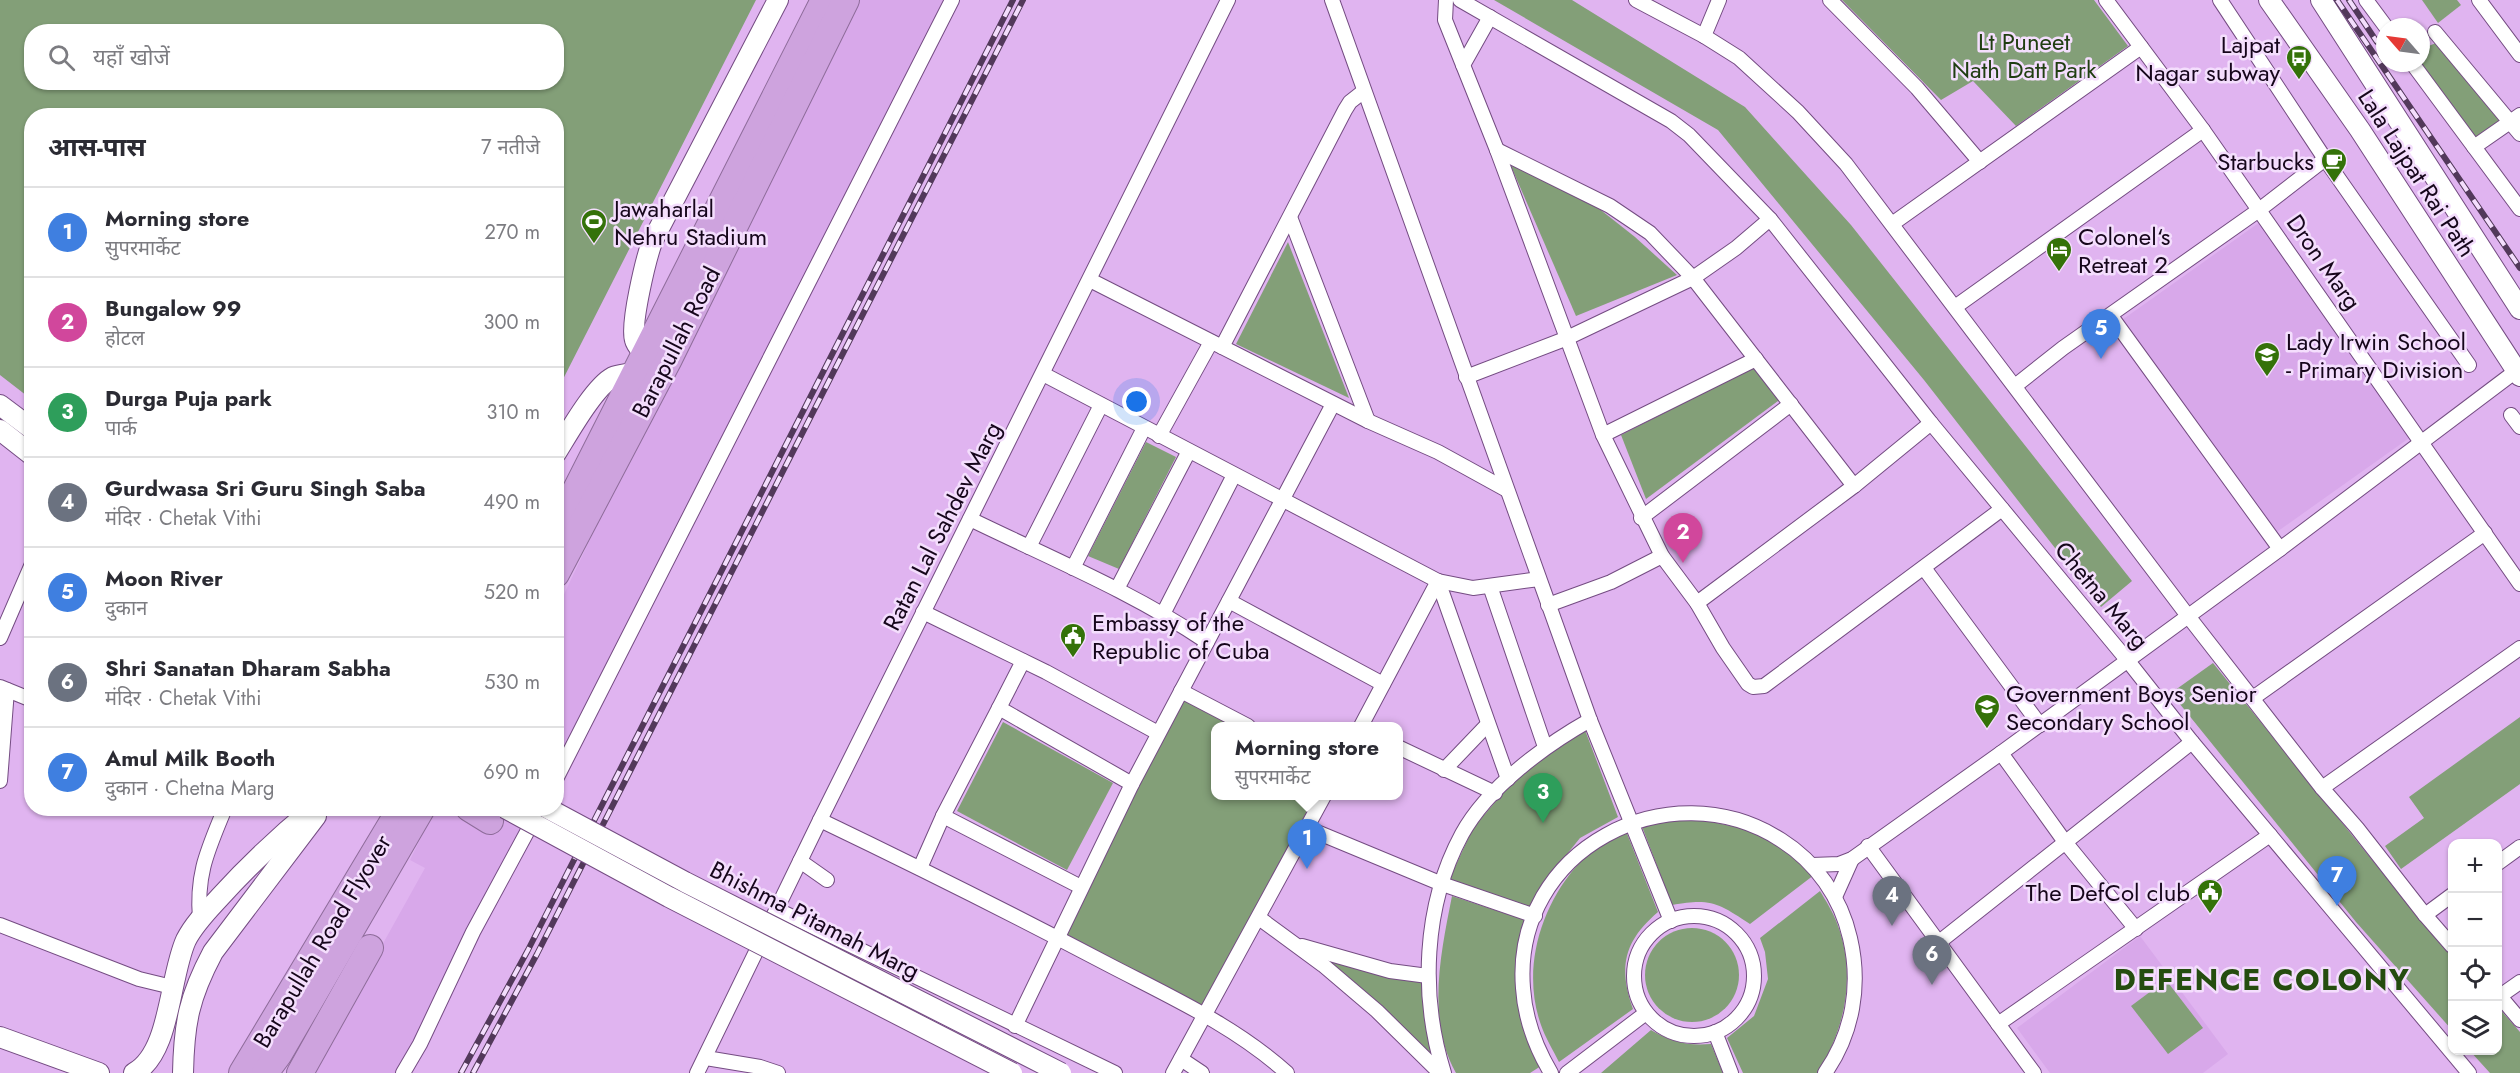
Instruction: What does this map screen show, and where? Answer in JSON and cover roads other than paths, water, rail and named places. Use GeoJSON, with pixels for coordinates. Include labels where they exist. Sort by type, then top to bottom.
{"type":"FeatureCollection","features":[{"type":"Feature","properties":{"kind":"highway","name":"Barapullah Road"},"geometry":{"type":"LineString","coordinates":[[564,513],[833,4]]}},
{"type":"Feature","properties":{"kind":"highway","name":"Barapullah Road"},"geometry":{"type":"LineString","coordinates":[[564,559],[668,361],[833,4]]}},
{"type":"Feature","properties":{"kind":"highway","name":"Barapullah Road Flyover"},"geometry":{"type":"LineString","coordinates":[[269,1057],[397,816]]}},
{"type":"Feature","properties":{"kind":"highway"},"geometry":{"type":"LineString","coordinates":[[356,974],[334,960],[417,816]]}},
{"type":"Feature","properties":{"kind":"highway"},"geometry":{"type":"LineString","coordinates":[[300,1073],[370,948]]}},
{"type":"Feature","properties":{"kind":"highway","name":"Barapullah Road Flyover"},"geometry":{"type":"LineString","coordinates":[[242,1073],[269,1057],[306,1008],[334,960]]}},
{"type":"Feature","properties":{"kind":"highway"},"geometry":{"type":"LineString","coordinates":[[306,1008],[329,1022]]}},
{"type":"Feature","properties":{"kind":"main road"},"geometry":{"type":"LineString","coordinates":[[564,440],[585,407],[613,377],[641,364],[634,327],[645,263],[652,242],[778,0]]}},
{"type":"Feature","properties":{"kind":"main road","name":"Lala Lajpat Rai Path"},"geometry":{"type":"LineString","coordinates":[[2269,0],[2360,130],[2518,374]]}},
{"type":"Feature","properties":{"kind":"main road","name":"Lala Lajpat Rai Path"},"geometry":{"type":"LineString","coordinates":[[2322,0],[2519,304]]}},
{"type":"Feature","properties":{"kind":"main road"},"geometry":{"type":"LineString","coordinates":[[0,405],[24,423]]}},
{"type":"Feature","properties":{"kind":"main road"},"geometry":{"type":"LineString","coordinates":[[0,430],[24,449]]}},
{"type":"Feature","properties":{"kind":"main road"},"geometry":{"type":"LineString","coordinates":[[134,1073],[145,1067],[159,1043],[178,960],[187,938],[200,919],[252,862],[305,816]]}},
{"type":"Feature","properties":{"kind":"main road"},"geometry":{"type":"LineString","coordinates":[[183,1073],[186,1025],[192,997],[202,973],[213,952],[316,816]]}},
{"type":"Feature","properties":{"kind":"main road","name":"Bhishma Pitamah Marg"},"geometry":{"type":"LineString","coordinates":[[494,816],[669,897],[1012,1073]]}},
{"type":"Feature","properties":{"kind":"main road","name":"Bhishma Pitamah Marg"},"geometry":{"type":"LineString","coordinates":[[562,816],[685,882],[1061,1073]]}},
{"type":"Feature","properties":{"kind":"main road"},"geometry":{"type":"LineString","coordinates":[[0,1036],[99,1073]]}},
{"type":"Feature","properties":{"kind":"street"},"geometry":{"type":"LineString","coordinates":[[564,763],[952,0]]}},
{"type":"Feature","properties":{"kind":"street","name":"Ratan Lal Sahdev Marg"},"geometry":{"type":"LineString","coordinates":[[697,1073],[922,612],[955,564],[970,519],[1090,280],[1185,82],[1228,0]]}},
{"type":"Feature","properties":{"kind":"street"},"geometry":{"type":"LineString","coordinates":[[1332,0],[1590,720],[1671,921]]}},
{"type":"Feature","properties":{"kind":"street"},"geometry":{"type":"LineString","coordinates":[[1446,0],[1444,20],[1497,150],[1565,339],[1603,435],[1641,518],[1662,556],[1697,603],[1748,684],[1753,687],[1764,686],[2002,508]]}},
{"type":"Feature","properties":{"kind":"street","name":"Chetna Marg"},"geometry":{"type":"LineString","coordinates":[[1460,0],[1671,121],[1689,135],[1770,219],[1930,423],[2128,661],[2192,742],[2469,1073]]}},
{"type":"Feature","properties":{"kind":"street"},"geometry":{"type":"LineString","coordinates":[[1636,0],[1704,36],[1739,58],[1797,112],[1846,164],[1955,307],[1991,346],[2015,386],[2188,616],[2322,788],[2448,941]]}},
{"type":"Feature","properties":{"kind":"street"},"geometry":{"type":"LineString","coordinates":[[1704,36],[1719,0]]}},
{"type":"Feature","properties":{"kind":"street"},"geometry":{"type":"LineString","coordinates":[[1830,0],[1917,88],[1980,162]]}},
{"type":"Feature","properties":{"kind":"street","name":"Dron Marg"},"geometry":{"type":"LineString","coordinates":[[2106,0],[2203,130],[2520,584]]}},
{"type":"Feature","properties":{"kind":"street"},"geometry":{"type":"LineString","coordinates":[[2220,0],[2325,159],[2469,365]]}},
{"type":"Feature","properties":{"kind":"street"},"geometry":{"type":"LineString","coordinates":[[2366,0],[2379,18]]}},
{"type":"Feature","properties":{"kind":"street"},"geometry":{"type":"LineString","coordinates":[[2479,0],[2520,55]]}},
{"type":"Feature","properties":{"kind":"street"},"geometry":{"type":"LineString","coordinates":[[1462,65],[1490,17]]}},
{"type":"Feature","properties":{"kind":"street"},"geometry":{"type":"LineString","coordinates":[[2435,32],[2515,118],[2520,134]]}},
{"type":"Feature","properties":{"kind":"street"},"geometry":{"type":"LineString","coordinates":[[1892,224],[2141,47]]}},
{"type":"Feature","properties":{"kind":"street"},"geometry":{"type":"LineString","coordinates":[[2419,72],[2520,209]]}},
{"type":"Feature","properties":{"kind":"street"},"geometry":{"type":"LineString","coordinates":[[1159,436],[1217,344],[1290,217],[1345,110],[1364,91]]}},
{"type":"Feature","properties":{"kind":"street"},"geometry":{"type":"LineString","coordinates":[[2474,147],[2515,118]]}},
{"type":"Feature","properties":{"kind":"street"},"geometry":{"type":"LineString","coordinates":[[1955,307],[2203,130]]}},
{"type":"Feature","properties":{"kind":"street"},"geometry":{"type":"LineString","coordinates":[[1497,150],[1610,206],[1650,233],[1693,278],[1854,486]]}},
{"type":"Feature","properties":{"kind":"street"},"geometry":{"type":"LineString","coordinates":[[2015,386],[2259,210],[2325,159]]}},
{"type":"Feature","properties":{"kind":"street"},"geometry":{"type":"LineString","coordinates":[[1290,217],[1368,421]]}},
{"type":"Feature","properties":{"kind":"street"},"geometry":{"type":"LineString","coordinates":[[1466,377],[1565,339],[1693,278],[1736,248],[1770,219]]}},
{"type":"Feature","properties":{"kind":"street"},"geometry":{"type":"LineString","coordinates":[[1090,280],[1333,404],[1438,452],[1507,490]]}},
{"type":"Feature","properties":{"kind":"street"},"geometry":{"type":"LineString","coordinates":[[2111,316],[2280,549]]}},
{"type":"Feature","properties":{"kind":"street"},"geometry":{"type":"LineString","coordinates":[[1065,328],[1076,338]]}},
{"type":"Feature","properties":{"kind":"street"},"geometry":{"type":"LineString","coordinates":[[1603,435],[1756,359]]}},
{"type":"Feature","properties":{"kind":"street"},"geometry":{"type":"LineString","coordinates":[[1043,374],[1438,581],[1473,588],[1539,579]]}},
{"type":"Feature","properties":{"kind":"street"},"geometry":{"type":"LineString","coordinates":[[1812,865],[1839,864],[1851,859],[2040,725],[2518,374]]}},
{"type":"Feature","properties":{"kind":"street"},"geometry":{"type":"LineString","coordinates":[[1016,1026],[1132,784],[1333,404]]}},
{"type":"Feature","properties":{"kind":"street"},"geometry":{"type":"LineString","coordinates":[[1641,518],[1791,404]]}},
{"type":"Feature","properties":{"kind":"street"},"geometry":{"type":"LineString","coordinates":[[1029,547],[1101,405]]}},
{"type":"Feature","properties":{"kind":"street"},"geometry":{"type":"LineString","coordinates":[[2511,415],[2520,427]]}},
{"type":"Feature","properties":{"kind":"street"},"geometry":{"type":"LineString","coordinates":[[1697,603],[1854,486],[1930,423]]}},
{"type":"Feature","properties":{"kind":"street"},"geometry":{"type":"LineString","coordinates":[[1073,568],[1144,428]]}},
{"type":"Feature","properties":{"kind":"street"},"geometry":{"type":"LineString","coordinates":[[1117,590],[1189,451]]}},
{"type":"Feature","properties":{"kind":"street"},"geometry":{"type":"LineString","coordinates":[[1163,614],[1234,475]]}},
{"type":"Feature","properties":{"kind":"street"},"geometry":{"type":"LineString","coordinates":[[970,519],[1117,590],[1163,614],[1207,642]]}},
{"type":"Feature","properties":{"kind":"street"},"geometry":{"type":"LineString","coordinates":[[2253,698],[2485,533]]}},
{"type":"Feature","properties":{"kind":"street"},"geometry":{"type":"LineString","coordinates":[[1548,605],[1611,582],[1662,556]]}},
{"type":"Feature","properties":{"kind":"street"},"geometry":{"type":"LineString","coordinates":[[1924,568],[2040,725]]}},
{"type":"Feature","properties":{"kind":"street"},"geometry":{"type":"LineString","coordinates":[[1363,722],[1438,581]]}},
{"type":"Feature","properties":{"kind":"street"},"geometry":{"type":"LineString","coordinates":[[1438,581],[1508,779]]}},
{"type":"Feature","properties":{"kind":"street"},"geometry":{"type":"LineString","coordinates":[[0,638],[24,583]]}},
{"type":"Feature","properties":{"kind":"street"},"geometry":{"type":"LineString","coordinates":[[1490,586],[1545,747]]}},
{"type":"Feature","properties":{"kind":"street"},"geometry":{"type":"LineString","coordinates":[[0,602],[14,607]]}},
{"type":"Feature","properties":{"kind":"street"},"geometry":{"type":"LineString","coordinates":[[1229,602],[1383,684]]}},
{"type":"Feature","properties":{"kind":"street"},"geometry":{"type":"LineString","coordinates":[[922,612],[1023,661],[1158,733]]}},
{"type":"Feature","properties":{"kind":"street"},"geometry":{"type":"LineString","coordinates":[[2322,788],[2520,648]]}},
{"type":"Feature","properties":{"kind":"street"},"geometry":{"type":"LineString","coordinates":[[920,868],[1023,661]]}},
{"type":"Feature","properties":{"kind":"street"},"geometry":{"type":"LineString","coordinates":[[0,781],[3,689],[24,697]]}},
{"type":"Feature","properties":{"kind":"street"},"geometry":{"type":"LineString","coordinates":[[1181,691],[1240,722]]}},
{"type":"Feature","properties":{"kind":"street"},"geometry":{"type":"LineString","coordinates":[[999,708],[1132,784]]}},
{"type":"Feature","properties":{"kind":"street"},"geometry":{"type":"LineString","coordinates":[[1442,1073],[1432,1022],[1428,976],[1432,934],[1442,884],[1463,833],[1508,779],[1545,747],[1590,720]]}},
{"type":"Feature","properties":{"kind":"street"},"geometry":{"type":"LineString","coordinates":[[1444,770],[1488,724]]}},
{"type":"Feature","properties":{"kind":"street"},"geometry":{"type":"LineString","coordinates":[[1938,943],[2192,742]]}},
{"type":"Feature","properties":{"kind":"street"},"geometry":{"type":"LineString","coordinates":[[1403,750],[1495,794]]}},
{"type":"Feature","properties":{"kind":"street"},"geometry":{"type":"LineString","coordinates":[[2001,753],[2065,842],[2136,929]]}},
{"type":"Feature","properties":{"kind":"street"},"geometry":{"type":"LineString","coordinates":[[1173,1073],[1321,800]]}},
{"type":"Feature","properties":{"kind":"street"},"geometry":{"type":"LineString","coordinates":[[1551,1073],[1531,1032],[1522,986],[1523,962],[1535,916],[1547,892],[1563,869],[1605,834],[1630,822],[1657,815],[1685,812],[1714,813],[1741,820],[1767,831],[1791,846],[1812,865],[1835,897],[1847,925],[1854,955],[1855,985],[1851,1015],[1842,1044],[1826,1073]]}},
{"type":"Feature","properties":{"kind":"street"},"geometry":{"type":"LineString","coordinates":[[200,919],[198,894],[202,866],[222,816]]}},
{"type":"Feature","properties":{"kind":"street"},"geometry":{"type":"LineString","coordinates":[[403,1073],[420,1044],[473,932],[536,816]]}},
{"type":"Feature","properties":{"kind":"street"},"geometry":{"type":"LineString","coordinates":[[944,816],[1081,887]]}},
{"type":"Feature","properties":{"kind":"street"},"geometry":{"type":"LineString","coordinates":[[820,820],[1058,938],[1206,1016],[1234,1032],[1287,1073]]}},
{"type":"Feature","properties":{"kind":"street"},"geometry":{"type":"LineString","coordinates":[[1307,828],[1442,884],[1535,916]]}},
{"type":"Feature","properties":{"kind":"street"},"geometry":{"type":"LineString","coordinates":[[1998,1024],[2270,835]]}},
{"type":"Feature","properties":{"kind":"street"},"geometry":{"type":"LineString","coordinates":[[1868,846],[2034,1073]]}},
{"type":"Feature","properties":{"kind":"street"},"geometry":{"type":"LineString","coordinates":[[2502,860],[2520,847]]}},
{"type":"Feature","properties":{"kind":"street"},"geometry":{"type":"LineString","coordinates":[[1835,897],[1851,859]]}},
{"type":"Feature","properties":{"kind":"street"},"geometry":{"type":"LineString","coordinates":[[800,861],[827,880]]}},
{"type":"Feature","properties":{"kind":"street"},"geometry":{"type":"LineString","coordinates":[[2425,915],[2448,898]]}},
{"type":"Feature","properties":{"kind":"street"},"geometry":{"type":"LineString","coordinates":[[776,909],[1115,1073]]}},
{"type":"Feature","properties":{"kind":"street"},"geometry":{"type":"LineString","coordinates":[[1691,916],[1702,916],[1722,923],[1738,936],[1750,953],[1753,963],[1753,985],[1747,1005],[1733,1021],[1715,1032],[1690,1036],[1678,1034],[1666,1030],[1646,1013],[1636,992],[1634,967],[1647,939],[1660,926],[1691,916]]}},
{"type":"Feature","properties":{"kind":"street"},"geometry":{"type":"LineString","coordinates":[[1259,918],[1323,965],[1377,1011],[1442,1073]]}},
{"type":"Feature","properties":{"kind":"street"},"geometry":{"type":"LineString","coordinates":[[0,925],[139,979],[172,987]]}},
{"type":"Feature","properties":{"kind":"street"},"geometry":{"type":"LineString","coordinates":[[1294,944],[1390,971],[1428,976]]}},
{"type":"Feature","properties":{"kind":"street"},"geometry":{"type":"LineString","coordinates":[[2502,993],[2520,982]]}},
{"type":"Feature","properties":{"kind":"street"},"geometry":{"type":"LineString","coordinates":[[2502,999],[2520,1020]]}},
{"type":"Feature","properties":{"kind":"street"},"geometry":{"type":"LineString","coordinates":[[1567,1073],[1646,1013]]}},
{"type":"Feature","properties":{"kind":"street"},"geometry":{"type":"LineString","coordinates":[[1715,1032],[1731,1073]]}},
{"type":"Feature","properties":{"kind":"street"},"geometry":{"type":"LineString","coordinates":[[706,1058],[760,1067],[778,1073]]}},
{"type":"Feature","properties":{"kind":"street"},"geometry":{"type":"LineString","coordinates":[[1181,1059],[1202,1073]]}},
{"type":"Feature","properties":{"kind":"railway"},"geometry":{"type":"LineString","coordinates":[[461,1073],[528,950],[1013,0]]}},
{"type":"Feature","properties":{"kind":"railway"},"geometry":{"type":"LineString","coordinates":[[473,1073],[537,954],[1023,0]]}},
{"type":"Feature","properties":{"kind":"railway"},"geometry":{"type":"LineString","coordinates":[[2337,0],[2520,268]]}},
{"type":"Feature","properties":{"kind":"railway"},"geometry":{"type":"LineString","coordinates":[[2349,0],[2376,40]]}},
{"type":"Feature","properties":{"kind":"place","name":"Lajpat Nagar subway"},"geometry":{"type":"Point","coordinates":[2299,81]}},
{"type":"Feature","properties":{"kind":"place","name":"Starbucks"},"geometry":{"type":"Point","coordinates":[2334,184]}},
{"type":"Feature","properties":{"kind":"place","name":"Jawaharlal Nehru Stadium"},"geometry":{"type":"Point","coordinates":[594,245]}},
{"type":"Feature","properties":{"kind":"place","name":"Colonel‘s Retreat 2"},"geometry":{"type":"Point","coordinates":[2059,273]}},
{"type":"Feature","properties":{"kind":"place","name":"Moon River"},"geometry":{"type":"Point","coordinates":[2101,359]}},
{"type":"Feature","properties":{"kind":"place","name":"Lady Irwin School - Primary Division"},"geometry":{"type":"Point","coordinates":[2267,378]}},
{"type":"Feature","properties":{"kind":"place","name":"Bungalow 99"},"geometry":{"type":"Point","coordinates":[1683,563]}},
{"type":"Feature","properties":{"kind":"place","name":"Embassy of the Republic of Cuba"},"geometry":{"type":"Point","coordinates":[1073,659]}},
{"type":"Feature","properties":{"kind":"place","name":"Government Boys Senior Secondary School"},"geometry":{"type":"Point","coordinates":[1987,730]}},
{"type":"Feature","properties":{"kind":"place","name":"Durga Puja park"},"geometry":{"type":"Point","coordinates":[1543,823]}},
{"type":"Feature","properties":{"kind":"place","name":"Morning store"},"geometry":{"type":"Point","coordinates":[1307,869]}},
{"type":"Feature","properties":{"kind":"place","name":"Amul Milk Booth"},"geometry":{"type":"Point","coordinates":[2337,906]}},
{"type":"Feature","properties":{"kind":"place","name":"The DefCol club"},"geometry":{"type":"Point","coordinates":[2210,915]}},
{"type":"Feature","properties":{"kind":"place","name":"Gurdwasa Sri Guru Singh Saba"},"geometry":{"type":"Point","coordinates":[1892,926]}},
{"type":"Feature","properties":{"kind":"place","name":"Shri Sanatan Dharam Sabha"},"geometry":{"type":"Point","coordinates":[1932,985]}},
{"type":"Feature","properties":{"kind":"district","name":"DEFENCE COLONY"},"geometry":{"type":"Point","coordinates":[2262,979]}},
{"type":"Feature","properties":{"kind":"park label","name":"Lt Puneet Nath Datt Park"},"geometry":{"type":"Point","coordinates":[2024,55]}}]}
